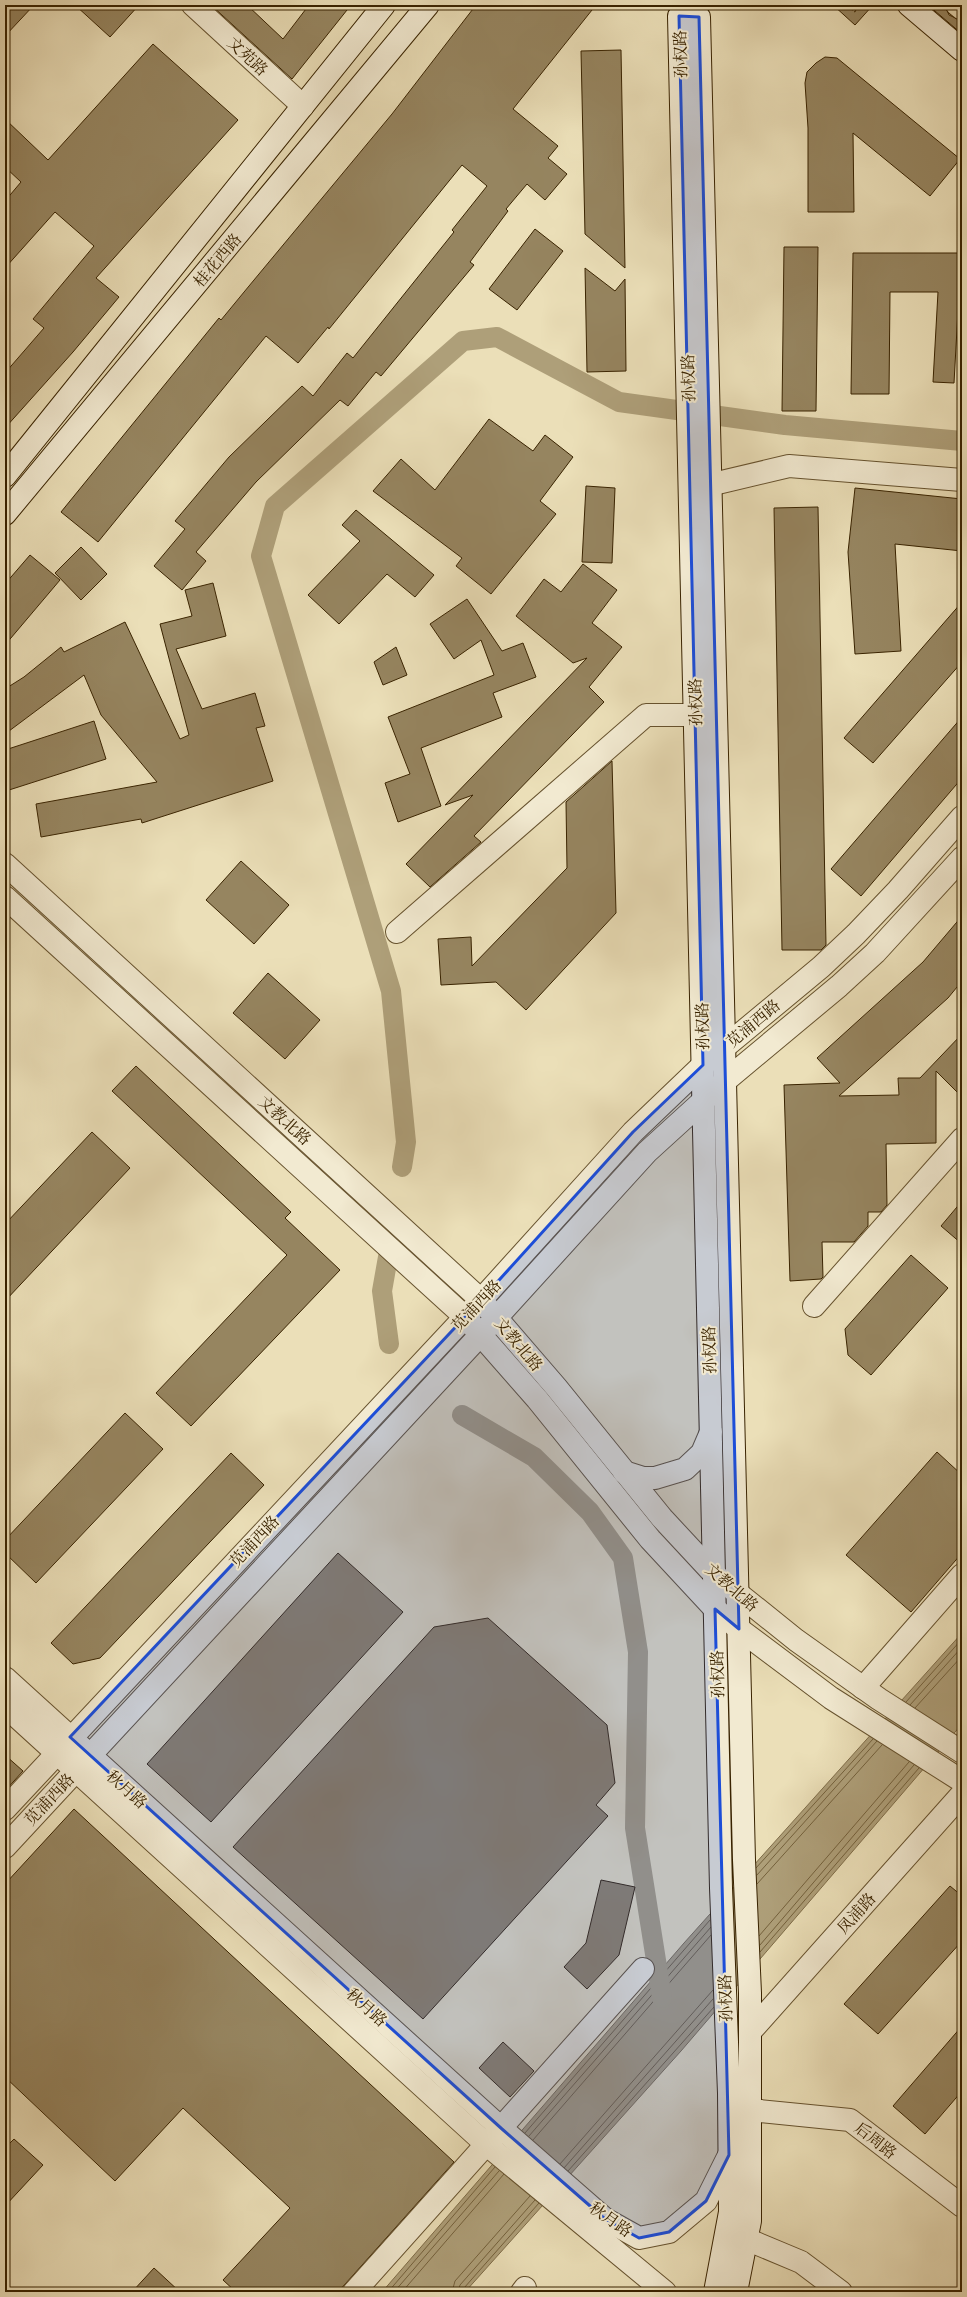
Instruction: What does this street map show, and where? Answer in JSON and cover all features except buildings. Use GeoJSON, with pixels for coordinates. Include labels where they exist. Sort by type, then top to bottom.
{"type":"FeatureCollection","features":[{"type":"Feature","properties":{"kind":"main road"},"geometry":{"type":"LineString","coordinates":[[957,5],[962,9]]}},
{"type":"Feature","properties":{"kind":"street","name":"文苑路"},"geometry":{"type":"LineString","coordinates":[[193,5],[303,106]]}},
{"type":"Feature","properties":{"kind":"street","name":"桂花西路"},"geometry":{"type":"LineString","coordinates":[[5,476],[384,5]]}},
{"type":"Feature","properties":{"kind":"street","name":"桂花西路"},"geometry":{"type":"LineString","coordinates":[[5,514],[428,5]]}},
{"type":"Feature","properties":{"kind":"street"},"geometry":{"type":"LineString","coordinates":[[909,5],[962,50]]}},
{"type":"Feature","properties":{"kind":"street","name":"孙权路"},"geometry":{"type":"LineString","coordinates":[[697,390],[699,17],[679,16],[699,460],[695,715],[703,1065],[702,1101],[715,1575],[721,1888],[730,2155],[730,2212],[715,2292]]}},
{"type":"Feature","properties":{"kind":"street","name":"孙权路"},"geometry":{"type":"LineString","coordinates":[[699,460],[709,485],[725,1046],[724,1081],[744,1860],[750,1993],[750,2222],[736,2292]]}},
{"type":"Feature","properties":{"kind":"street"},"geometry":{"type":"LineString","coordinates":[[709,485],[789,466],[962,480]]}},
{"type":"Feature","properties":{"kind":"street"},"geometry":{"type":"LineString","coordinates":[[397,932],[646,715],[695,715]]}},
{"type":"Feature","properties":{"kind":"street","name":"苋浦西路"},"geometry":{"type":"LineString","coordinates":[[5,1809],[63,1745],[481,1300],[633,1132],[703,1065],[820,967],[856,934],[898,890],[962,817]]}},
{"type":"Feature","properties":{"kind":"street","name":"苋浦西路"},"geometry":{"type":"LineString","coordinates":[[5,1847],[497,1317],[647,1152],[724,1081],[839,986],[917,910],[962,858]]}},
{"type":"Feature","properties":{"kind":"street","name":"文教北路"},"geometry":{"type":"LineString","coordinates":[[5,864],[481,1300],[497,1317],[662,1518],[715,1575],[738,1595],[796,1640],[871,1694],[960,1750]]}},
{"type":"Feature","properties":{"kind":"street","name":"文教北路"},"geometry":{"type":"LineString","coordinates":[[5,897],[465,1317],[537,1399],[650,1540],[715,1609],[739,1629],[862,1718],[962,1781]]}},
{"type":"Feature","properties":{"kind":"street"},"geometry":{"type":"LineString","coordinates":[[814,1306],[962,1139]]}},
{"type":"Feature","properties":{"kind":"street"},"geometry":{"type":"LineString","coordinates":[[624,1472],[643,1478],[649,1478],[685,1469],[702,1453],[711,1432]]}},
{"type":"Feature","properties":{"kind":"street"},"geometry":{"type":"LineString","coordinates":[[871,1694],[962,1575]]}},
{"type":"Feature","properties":{"kind":"street","name":"秋月路"},"geometry":{"type":"LineString","coordinates":[[5,1678],[63,1745],[501,2129],[665,2292]]}},
{"type":"Feature","properties":{"kind":"street","name":"秋月路"},"geometry":{"type":"LineString","coordinates":[[5,1706],[63,1745]]}},
{"type":"Feature","properties":{"kind":"street","name":"秋月路"},"geometry":{"type":"LineString","coordinates":[[83,1763],[487,2144],[598,2224],[639,2238],[670,2232],[706,2201],[730,2155]]}},
{"type":"Feature","properties":{"kind":"street","name":"凤浦路"},"geometry":{"type":"LineString","coordinates":[[750,2032],[962,1794]]}},
{"type":"Feature","properties":{"kind":"street"},"geometry":{"type":"LineString","coordinates":[[354,2292],[501,2129],[643,1968]]}},
{"type":"Feature","properties":{"kind":"street","name":"后周路"},"geometry":{"type":"LineString","coordinates":[[750,2110],[850,2120],[962,2206]]}},
{"type":"Feature","properties":{"kind":"street"},"geometry":{"type":"LineString","coordinates":[[746,2239],[801,2262],[841,2292]]}},
{"type":"Feature","properties":{"kind":"path"},"geometry":{"type":"LineString","coordinates":[[848,5],[856,12]]}},
{"type":"Feature","properties":{"kind":"highlighted area"},"geometry":{"type":"Polygon","coordinates":[[[679,16],[699,17],[739,1629],[715,1609],[729,2155],[706,2201],[669,2232],[639,2238],[605,2219],[502,2129],[70,1737],[481,1300],[633,1132],[703,1065],[679,16]]]}},
{"type":"Feature","properties":{"kind":"water"},"geometry":{"type":"Polygon","coordinates":[[[962,1633],[962,1724],[681,2051],[465,2292],[382,2292],[684,1943],[962,1633]]]}},
{"type":"Feature","properties":{"kind":"waterway"},"geometry":{"type":"LineString","coordinates":[[402,1167],[406,1142],[391,991],[261,556],[275,506],[463,341],[497,337],[619,402],[785,425],[962,441]]}},
{"type":"Feature","properties":{"kind":"waterway"},"geometry":{"type":"LineString","coordinates":[[388,1257],[382,1291],[389,1344]]}},
{"type":"Feature","properties":{"kind":"waterway"},"geometry":{"type":"LineString","coordinates":[[462,1415],[534,1457],[590,1512],[623,1558],[638,1652],[635,1828],[662,1998]]}}]}
